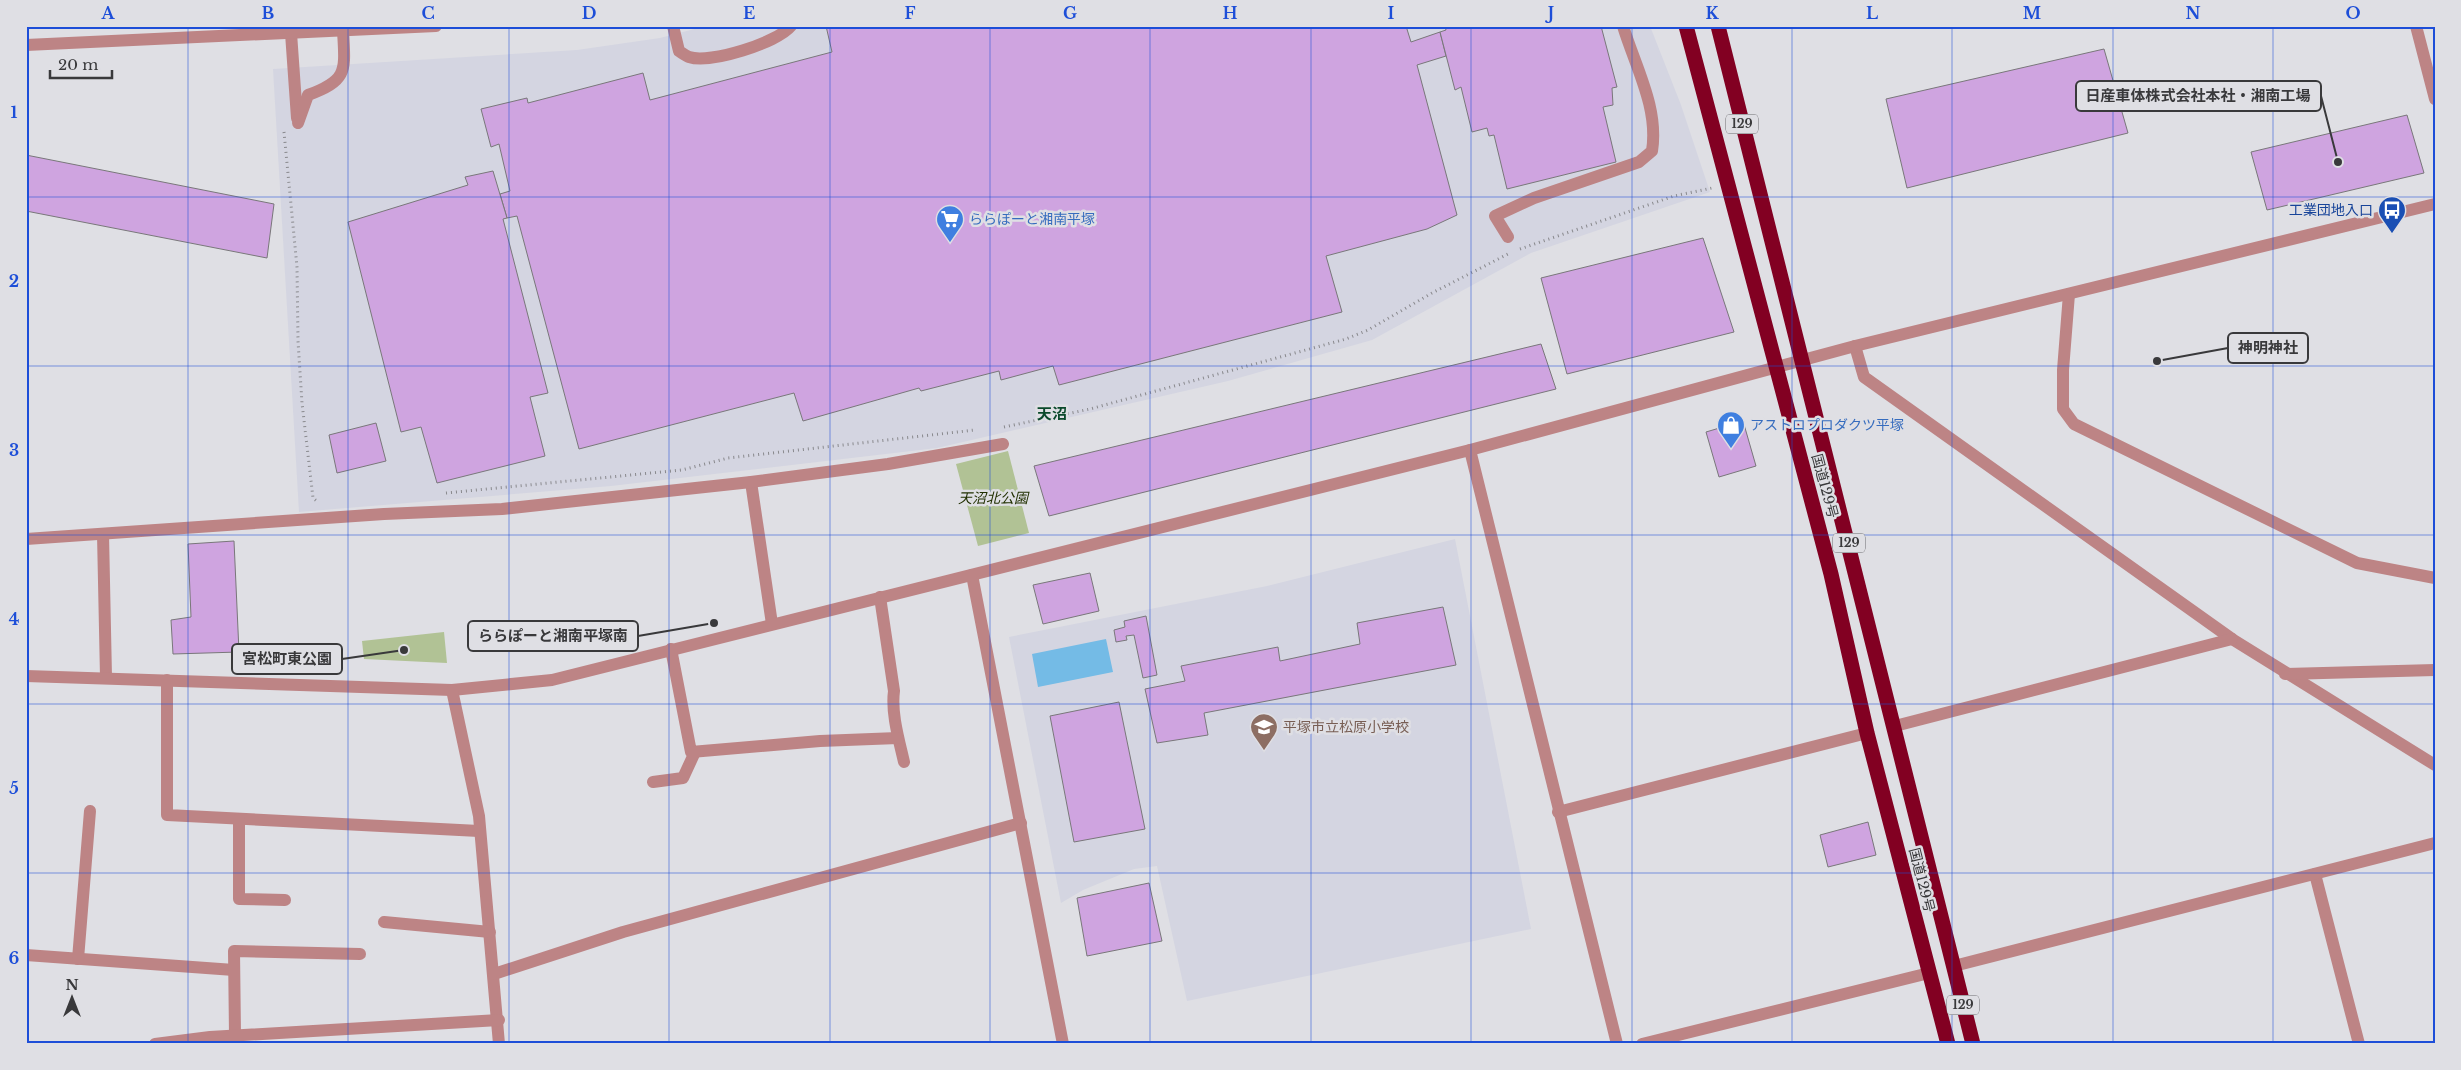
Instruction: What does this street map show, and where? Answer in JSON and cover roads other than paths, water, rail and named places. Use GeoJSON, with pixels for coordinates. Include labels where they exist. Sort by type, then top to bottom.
{"type":"FeatureCollection","features":[{"type":"Feature","properties":{"kind":"highway","name":"国道129号"},"geometry":{"type":"LineString","coordinates":[[1686,26],[1831,574],[1867,733],[1948,1044]]}},
{"type":"Feature","properties":{"kind":"highway","name":"国道129号"},"geometry":{"type":"LineString","coordinates":[[1718,26],[1763,213],[1803,360],[1973,1044]]}},
{"type":"Feature","properties":{"kind":"street"},"geometry":{"type":"LineString","coordinates":[[26,46],[436,26]]}},
{"type":"Feature","properties":{"kind":"street"},"geometry":{"type":"LineString","coordinates":[[673,26],[679,51],[689,57],[710,58],[768,42],[791,26]]}},
{"type":"Feature","properties":{"kind":"street"},"geometry":{"type":"LineString","coordinates":[[1508,236],[1495,216],[1534,198],[1639,162],[1652,151],[1654,139],[1649,98],[1623,26]]}},
{"type":"Feature","properties":{"kind":"street"},"geometry":{"type":"LineString","coordinates":[[2416,26],[2435,99]]}},
{"type":"Feature","properties":{"kind":"street"},"geometry":{"type":"LineString","coordinates":[[291,33],[298,123],[308,95],[329,87],[340,76],[345,66],[344,30]]}},
{"type":"Feature","properties":{"kind":"street"},"geometry":{"type":"LineString","coordinates":[[26,676],[106,677],[452,690],[552,680],[1470,450],[1855,346],[2435,204]]}},
{"type":"Feature","properties":{"kind":"street"},"geometry":{"type":"LineString","coordinates":[[2069,294],[2062,370],[2063,409],[2074,424],[2357,563],[2435,578]]}},
{"type":"Feature","properties":{"kind":"street"},"geometry":{"type":"LineString","coordinates":[[1855,346],[1864,377],[2232,639],[2285,674],[2435,765]]}},
{"type":"Feature","properties":{"kind":"street"},"geometry":{"type":"LineString","coordinates":[[26,539],[384,514],[502,509],[751,482],[888,464],[1003,444]]}},
{"type":"Feature","properties":{"kind":"street"},"geometry":{"type":"LineString","coordinates":[[1470,450],[1558,812],[1617,1044]]}},
{"type":"Feature","properties":{"kind":"street"},"geometry":{"type":"LineString","coordinates":[[751,482],[772,624]]}},
{"type":"Feature","properties":{"kind":"street"},"geometry":{"type":"LineString","coordinates":[[103,534],[106,677]]}},
{"type":"Feature","properties":{"kind":"street"},"geometry":{"type":"LineString","coordinates":[[972,575],[1063,1044]]}},
{"type":"Feature","properties":{"kind":"street"},"geometry":{"type":"LineString","coordinates":[[880,597],[894,691],[893,698],[898,738],[904,762]]}},
{"type":"Feature","properties":{"kind":"street"},"geometry":{"type":"LineString","coordinates":[[1895,726],[2232,639]]}},
{"type":"Feature","properties":{"kind":"street"},"geometry":{"type":"LineString","coordinates":[[671,650],[691,752],[820,741],[898,738]]}},
{"type":"Feature","properties":{"kind":"street"},"geometry":{"type":"LineString","coordinates":[[2285,674],[2435,670]]}},
{"type":"Feature","properties":{"kind":"street"},"geometry":{"type":"LineString","coordinates":[[167,680],[167,815],[479,831]]}},
{"type":"Feature","properties":{"kind":"street"},"geometry":{"type":"LineString","coordinates":[[452,690],[479,816],[499,1020],[499,1044]]}},
{"type":"Feature","properties":{"kind":"street"},"geometry":{"type":"LineString","coordinates":[[1558,812],[1867,733]]}},
{"type":"Feature","properties":{"kind":"street"},"geometry":{"type":"LineString","coordinates":[[653,782],[683,778],[695,752]]}},
{"type":"Feature","properties":{"kind":"street"},"geometry":{"type":"LineString","coordinates":[[78,958],[90,811]]}},
{"type":"Feature","properties":{"kind":"street"},"geometry":{"type":"LineString","coordinates":[[239,818],[238,899],[285,900]]}},
{"type":"Feature","properties":{"kind":"street"},"geometry":{"type":"LineString","coordinates":[[494,974],[623,932],[1021,823]]}},
{"type":"Feature","properties":{"kind":"street"},"geometry":{"type":"LineString","coordinates":[[1954,966],[2435,843]]}},
{"type":"Feature","properties":{"kind":"street"},"geometry":{"type":"LineString","coordinates":[[2316,874],[2359,1044]]}},
{"type":"Feature","properties":{"kind":"street"},"geometry":{"type":"LineString","coordinates":[[384,922],[490,932]]}},
{"type":"Feature","properties":{"kind":"street"},"geometry":{"type":"LineString","coordinates":[[234,1035],[234,951],[360,954]]}},
{"type":"Feature","properties":{"kind":"street"},"geometry":{"type":"LineString","coordinates":[[26,955],[234,970]]}},
{"type":"Feature","properties":{"kind":"street"},"geometry":{"type":"LineString","coordinates":[[1642,1044],[1929,972]]}},
{"type":"Feature","properties":{"kind":"street"},"geometry":{"type":"LineString","coordinates":[[155,1044],[234,1035],[499,1020]]}},
{"type":"Feature","properties":{"kind":"water"},"geometry":{"type":"Polygon","coordinates":[[[1106,639],[1113,672],[1038,687],[1032,654],[1106,639]]]}},
{"type":"Feature","properties":{"kind":"place","name":"日産車体株式会社本社・湘南工場"},"geometry":{"type":"Point","coordinates":[2338,162]}},
{"type":"Feature","properties":{"kind":"place","name":"工業団地入口"},"geometry":{"type":"Point","coordinates":[2392,234]}},
{"type":"Feature","properties":{"kind":"place","name":"ららぽーと湘南平塚"},"geometry":{"type":"Point","coordinates":[950,243]}},
{"type":"Feature","properties":{"kind":"place","name":"神明神社"},"geometry":{"type":"Point","coordinates":[2157,361]}},
{"type":"Feature","properties":{"kind":"place","name":"アストロプロダクツ平塚"},"geometry":{"type":"Point","coordinates":[1731,449]}},
{"type":"Feature","properties":{"kind":"place","name":"ららぽーと湘南平塚南"},"geometry":{"type":"Point","coordinates":[714,623]}},
{"type":"Feature","properties":{"kind":"place","name":"宮松町東公園"},"geometry":{"type":"Point","coordinates":[404,650]}},
{"type":"Feature","properties":{"kind":"place","name":"平塚市立松原小学校"},"geometry":{"type":"Point","coordinates":[1264,751]}},
{"type":"Feature","properties":{"kind":"district","name":"天沼"},"geometry":{"type":"Point","coordinates":[1052,414]}},
{"type":"Feature","properties":{"kind":"park label","name":"天沼北公園"},"geometry":{"type":"Point","coordinates":[993,498]}}]}
